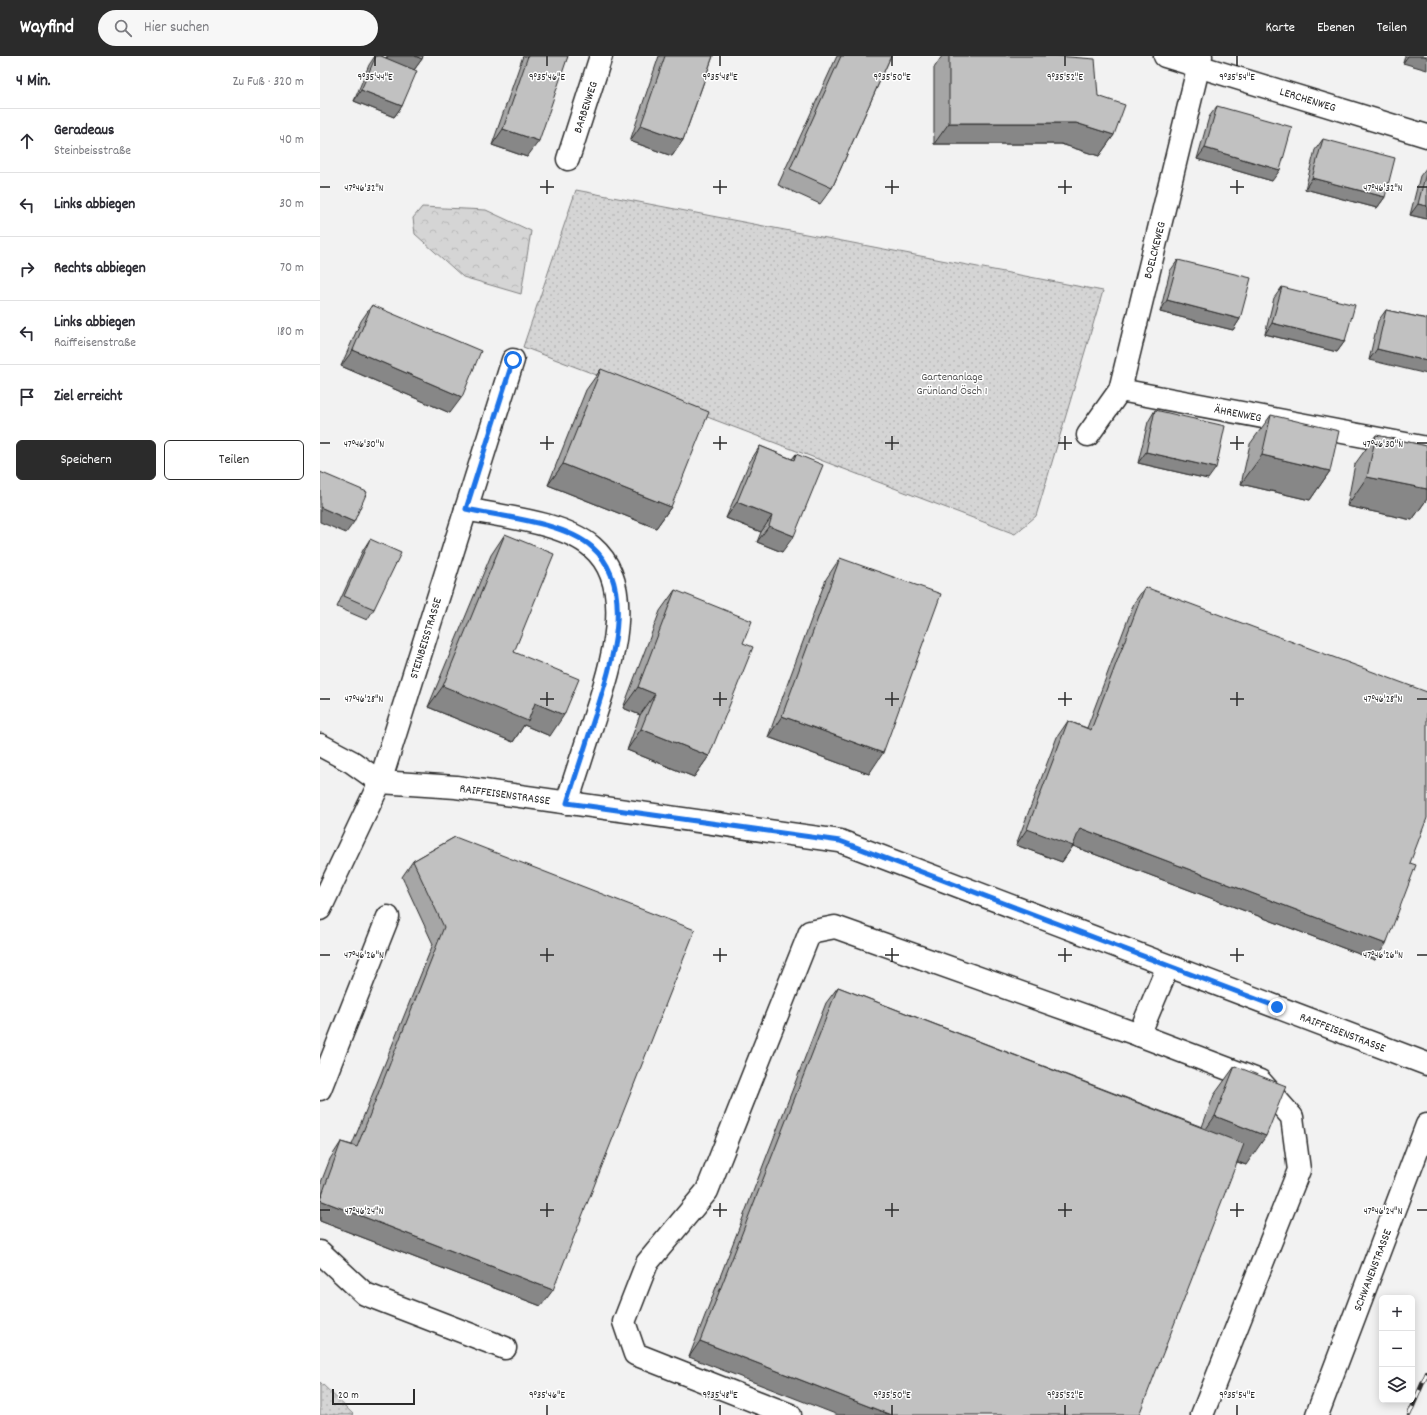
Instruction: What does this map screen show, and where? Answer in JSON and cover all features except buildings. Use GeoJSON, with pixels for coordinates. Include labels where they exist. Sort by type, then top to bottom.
{"type":"FeatureCollection","features":[{"type":"Feature","properties":{"kind":"street","name":"BARBENWEG"},"geometry":{"type":"LineString","coordinates":[[568,159],[601,56]]}},
{"type":"Feature","properties":{"kind":"street","name":"LERCHENWEG"},"geometry":{"type":"LineString","coordinates":[[1165,56],[1200,61],[1427,136]]}},
{"type":"Feature","properties":{"kind":"street","name":"BOELCKEWEG"},"geometry":{"type":"LineString","coordinates":[[1088,435],[1120,390],[1200,61]]}},
{"type":"Feature","properties":{"kind":"street","name":"STEINBEISSTRASSE"},"geometry":{"type":"LineString","coordinates":[[320,909],[380,782],[513,360]]}},
{"type":"Feature","properties":{"kind":"street","name":"ÄHRENWEG"},"geometry":{"type":"LineString","coordinates":[[1120,390],[1427,448]]}},
{"type":"Feature","properties":{"kind":"street"},"geometry":{"type":"LineString","coordinates":[[466,509],[537,524],[575,537],[592,547],[603,558],[613,578],[618,606],[615,641],[607,678],[567,803]]}},
{"type":"Feature","properties":{"kind":"street"},"geometry":{"type":"LineString","coordinates":[[320,745],[352,762],[380,782]]}},
{"type":"Feature","properties":{"kind":"street","name":"RAIFFEISENSTRASSE"},"geometry":{"type":"LineString","coordinates":[[380,782],[456,787],[840,841],[1427,1064]]}},
{"type":"Feature","properties":{"kind":"street"},"geometry":{"type":"LineString","coordinates":[[320,1090],[388,917]]}},
{"type":"Feature","properties":{"kind":"street"},"geometry":{"type":"LineString","coordinates":[[790,1415],[635,1354],[624,1322],[647,1263],[707,1191],[810,932],[835,927],[1139,1035],[1260,1081],[1292,1117],[1299,1170],[1202,1415]]}},
{"type":"Feature","properties":{"kind":"street"},"geometry":{"type":"LineString","coordinates":[[1139,1035],[1168,966]]}},
{"type":"Feature","properties":{"kind":"street","name":"SCHWANENSTRASSE"},"geometry":{"type":"LineString","coordinates":[[1317,1415],[1427,1125]]}},
{"type":"Feature","properties":{"kind":"street"},"geometry":{"type":"LineString","coordinates":[[320,1252],[365,1294],[504,1348]]}},
{"type":"Feature","properties":{"kind":"green space","name":"Gartenanlage Grünland Ösch 1"},"geometry":{"type":"Polygon","coordinates":[[[576,190],[1103,291],[1036,516],[1015,534],[523,347],[576,190]]]}},
{"type":"Feature","properties":{"kind":"green space"},"geometry":{"type":"Polygon","coordinates":[[[422,207],[486,210],[531,231],[521,294],[463,277],[415,234],[413,218],[422,207]]]}},
{"type":"Feature","properties":{"kind":"green space"},"geometry":{"type":"Polygon","coordinates":[[[320,1382],[354,1415],[320,1415],[320,1382]]]}},
{"type":"Feature","properties":{"kind":"railway"},"geometry":{"type":"LineString","coordinates":[[1409,1415],[1427,1373]]}},
{"type":"Feature","properties":{"kind":"route"},"geometry":{"type":"LineString","coordinates":[[513,360],[466,509],[558,530],[575,537],[592,547],[603,558],[613,578],[618,606],[615,641],[607,678],[567,803],[840,841],[1277,1007]]}}]}
